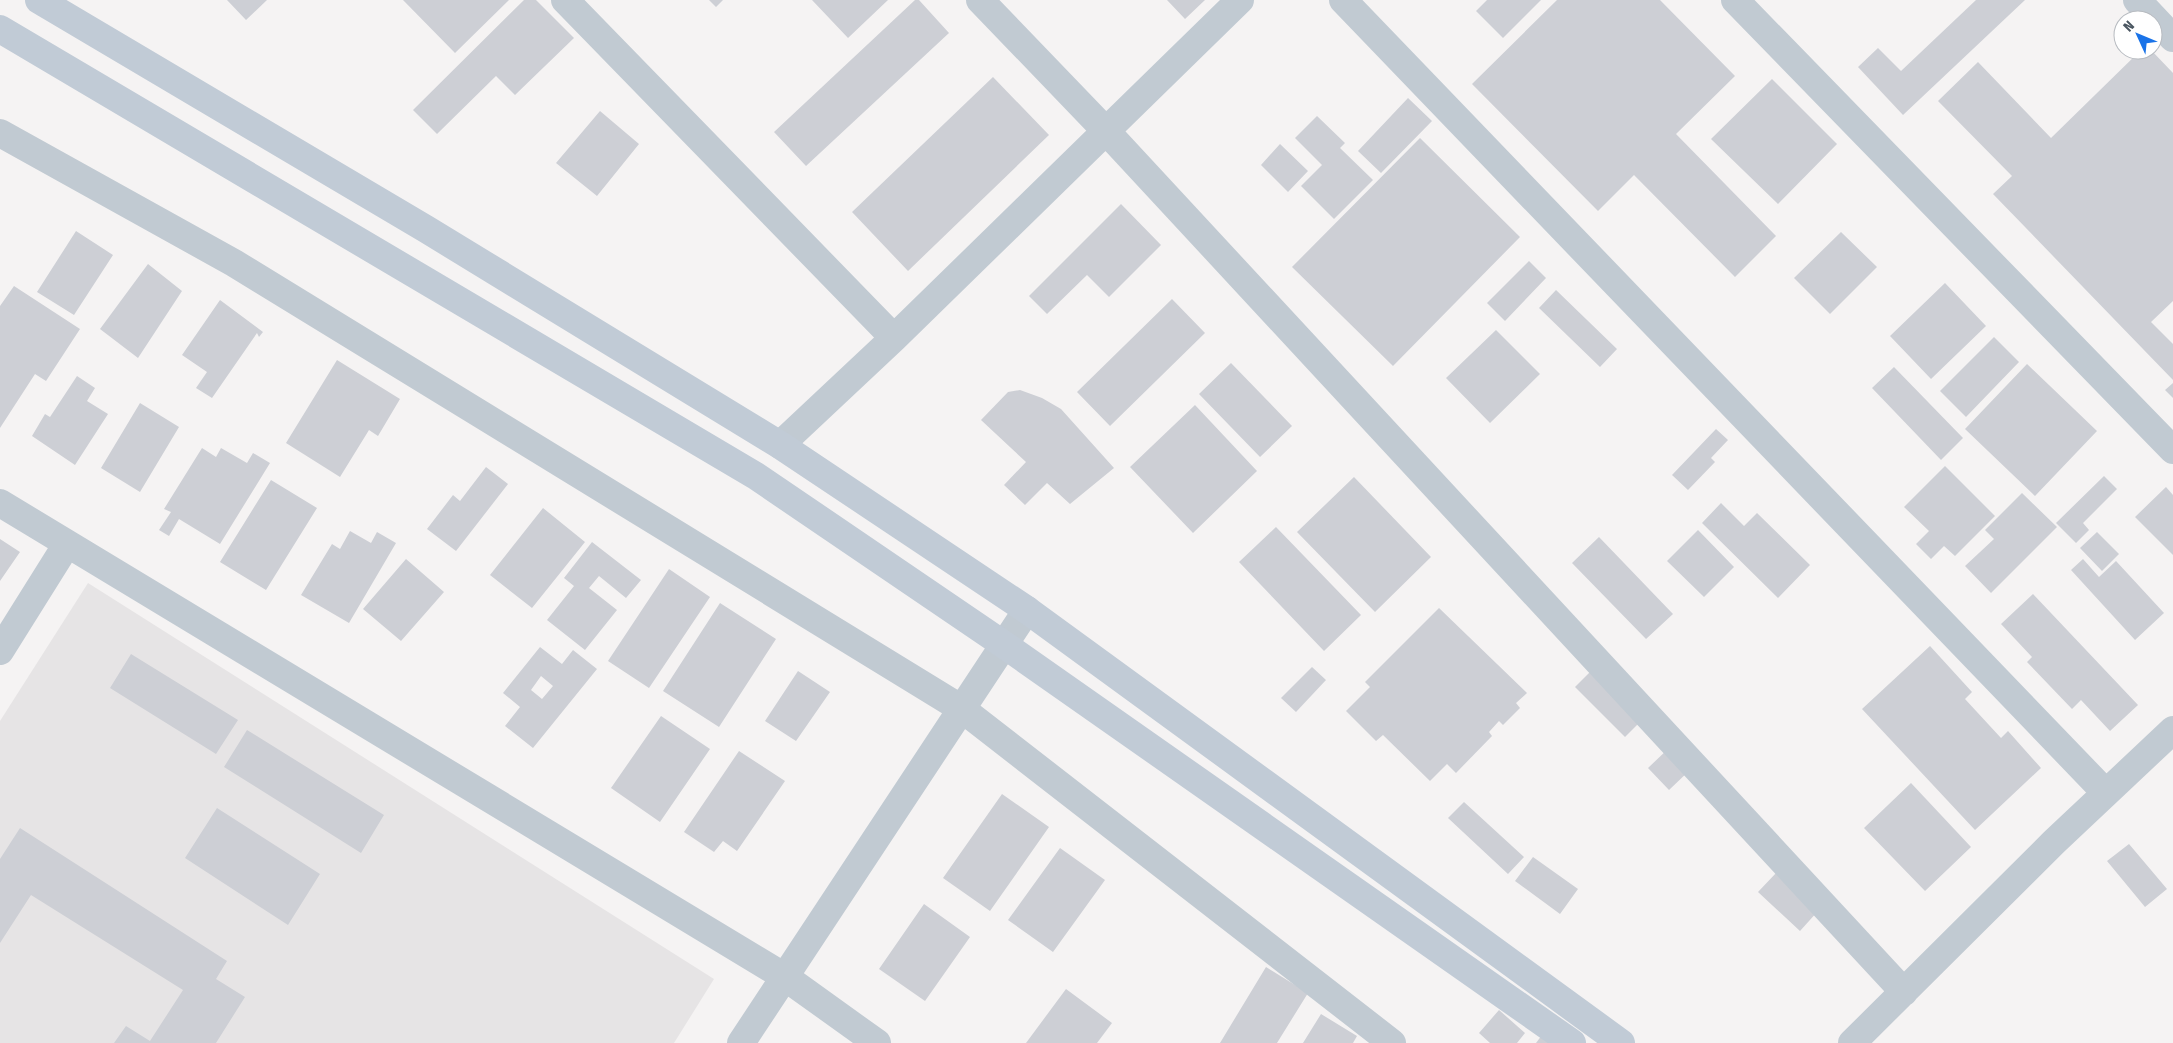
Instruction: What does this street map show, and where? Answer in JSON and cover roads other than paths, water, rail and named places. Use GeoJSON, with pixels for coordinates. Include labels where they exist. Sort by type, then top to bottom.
{"type":"FeatureCollection","features":[{"type":"Feature","properties":{"kind":"street"},"geometry":{"type":"LineString","coordinates":[[39,0],[426,229],[780,445],[1027,610],[1621,1043]]}},
{"type":"Feature","properties":{"kind":"street"},"geometry":{"type":"LineString","coordinates":[[565,0],[894,338]]}},
{"type":"Feature","properties":{"kind":"street"},"geometry":{"type":"LineString","coordinates":[[980,0],[1106,131],[1904,992]]}},
{"type":"Feature","properties":{"kind":"street"},"geometry":{"type":"LineString","coordinates":[[780,445],[894,338],[1240,0]]}},
{"type":"Feature","properties":{"kind":"street"},"geometry":{"type":"LineString","coordinates":[[1343,0],[2106,793]]}},
{"type":"Feature","properties":{"kind":"street"},"geometry":{"type":"LineString","coordinates":[[1735,0],[2173,450]]}},
{"type":"Feature","properties":{"kind":"street"},"geometry":{"type":"LineString","coordinates":[[2137,0],[2173,38]]}},
{"type":"Feature","properties":{"kind":"street"},"geometry":{"type":"LineString","coordinates":[[0,29],[756,476],[1003,644],[1572,1043]]}},
{"type":"Feature","properties":{"kind":"street"},"geometry":{"type":"LineString","coordinates":[[0,134],[234,263],[962,709],[1392,1043]]}},
{"type":"Feature","properties":{"kind":"street"},"geometry":{"type":"LineString","coordinates":[[0,503],[785,977],[877,1043]]}},
{"type":"Feature","properties":{"kind":"street"},"geometry":{"type":"LineString","coordinates":[[0,651],[67,544]]}},
{"type":"Feature","properties":{"kind":"street"},"geometry":{"type":"LineString","coordinates":[[741,1043],[1027,610]]}},
{"type":"Feature","properties":{"kind":"street"},"geometry":{"type":"LineString","coordinates":[[1852,1043],[2106,793],[2173,730]]}}]}
